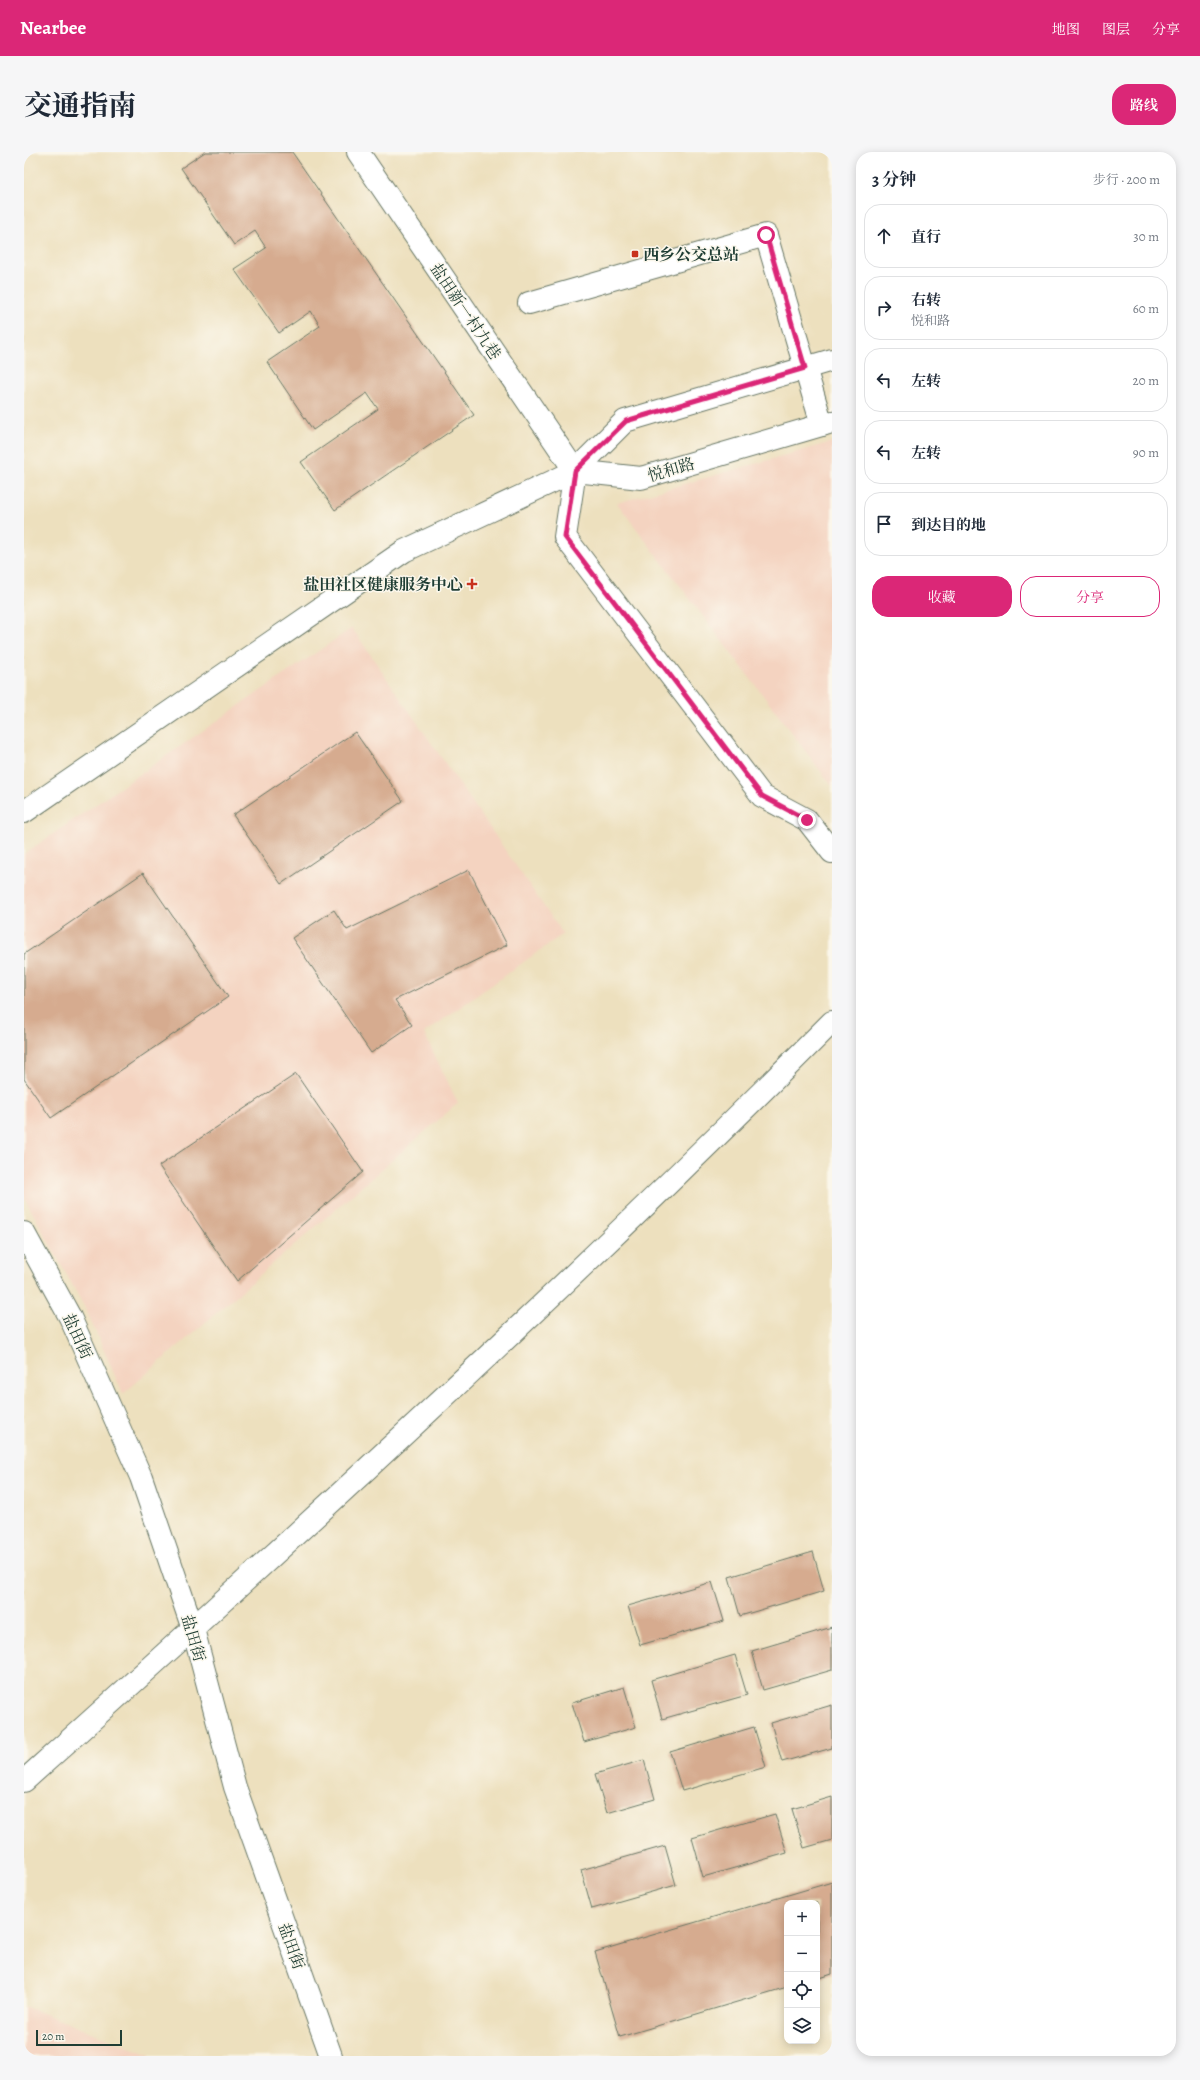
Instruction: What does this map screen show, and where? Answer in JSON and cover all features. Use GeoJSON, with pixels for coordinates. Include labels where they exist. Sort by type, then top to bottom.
{"type":"FeatureCollection","features":[{"type":"Feature","properties":{"kind":"street","name":"盐田新一村九巷"},"geometry":{"type":"LineString","coordinates":[[358,152],[575,471]]}},
{"type":"Feature","properties":{"kind":"street"},"geometry":{"type":"LineString","coordinates":[[529,303],[766,235],[805,368],[827,424]]}},
{"type":"Feature","properties":{"kind":"street"},"geometry":{"type":"LineString","coordinates":[[24,812],[404,551],[575,471],[626,421],[832,360]]}},
{"type":"Feature","properties":{"kind":"street","name":"悦和路"},"geometry":{"type":"LineString","coordinates":[[575,471],[641,478],[827,424]]}},
{"type":"Feature","properties":{"kind":"street"},"geometry":{"type":"LineString","coordinates":[[575,471],[565,537],[762,796],[807,820],[832,852]]}},
{"type":"Feature","properties":{"kind":"street"},"geometry":{"type":"LineString","coordinates":[[24,1781],[193,1629],[548,1300],[832,1022]]}},
{"type":"Feature","properties":{"kind":"street","name":"盐田街"},"geometry":{"type":"LineString","coordinates":[[24,1233],[70,1318],[141,1477],[193,1629],[235,1787],[331,2056]]}},
{"type":"Feature","properties":{"kind":"shaded area"},"geometry":{"type":"Polygon","coordinates":[[[832,442],[832,786],[617,503],[832,442]]]}},
{"type":"Feature","properties":{"kind":"shaded area"},"geometry":{"type":"Polygon","coordinates":[[[352,628],[563,934],[424,1033],[458,1103],[123,1394],[86,1310],[24,1197],[24,854],[352,628]]]}},
{"type":"Feature","properties":{"kind":"shaded area"},"geometry":{"type":"Polygon","coordinates":[[[24,2006],[152,2056],[24,2056],[24,2006]]]}},
{"type":"Feature","properties":{"kind":"building"},"geometry":{"type":"Polygon","coordinates":[[[205,152],[292,152],[474,415],[335,510],[301,462],[378,409],[367,393],[313,430],[267,362],[320,326],[311,311],[279,333],[234,269],[266,248],[255,231],[234,245],[181,168],[205,152]]]}},
{"type":"Feature","properties":{"kind":"building"},"geometry":{"type":"Polygon","coordinates":[[[355,732],[403,801],[281,884],[233,815],[355,732]]]}},
{"type":"Feature","properties":{"kind":"building"},"geometry":{"type":"Polygon","coordinates":[[[469,870],[507,945],[395,1000],[412,1025],[371,1053],[292,938],[334,910],[347,930],[469,870]]]}},
{"type":"Feature","properties":{"kind":"building"},"geometry":{"type":"Polygon","coordinates":[[[143,873],[228,997],[51,1118],[24,1079],[24,954],[143,873]]]}},
{"type":"Feature","properties":{"kind":"building"},"geometry":{"type":"Polygon","coordinates":[[[296,1074],[363,1172],[237,1281],[159,1166],[296,1074]]]}},
{"type":"Feature","properties":{"kind":"building"},"geometry":{"type":"Polygon","coordinates":[[[813,1552],[824,1591],[740,1616],[729,1577],[813,1552]]]}},
{"type":"Feature","properties":{"kind":"building"},"geometry":{"type":"Polygon","coordinates":[[[712,1582],[724,1621],[640,1645],[628,1606],[712,1582]]]}},
{"type":"Feature","properties":{"kind":"building"},"geometry":{"type":"Polygon","coordinates":[[[832,1627],[832,1670],[763,1690],[752,1651],[832,1627]]]}},
{"type":"Feature","properties":{"kind":"building"},"geometry":{"type":"Polygon","coordinates":[[[735,1655],[747,1695],[662,1719],[651,1680],[735,1655]]]}},
{"type":"Feature","properties":{"kind":"building"},"geometry":{"type":"Polygon","coordinates":[[[624,1687],[636,1727],[584,1742],[572,1703],[624,1687]]]}},
{"type":"Feature","properties":{"kind":"building"},"geometry":{"type":"Polygon","coordinates":[[[832,1705],[832,1748],[782,1762],[771,1723],[832,1705]]]}},
{"type":"Feature","properties":{"kind":"building"},"geometry":{"type":"Polygon","coordinates":[[[754,1727],[766,1767],[682,1791],[670,1752],[754,1727]]]}},
{"type":"Feature","properties":{"kind":"building"},"geometry":{"type":"Polygon","coordinates":[[[644,1760],[655,1799],[607,1813],[595,1774],[644,1760]]]}},
{"type":"Feature","properties":{"kind":"building"},"geometry":{"type":"Polygon","coordinates":[[[832,1797],[832,1840],[804,1848],[792,1809],[832,1797]]]}},
{"type":"Feature","properties":{"kind":"building"},"geometry":{"type":"Polygon","coordinates":[[[775,1814],[787,1853],[703,1877],[692,1838],[775,1814]]]}},
{"type":"Feature","properties":{"kind":"building"},"geometry":{"type":"Polygon","coordinates":[[[665,1846],[676,1885],[592,1909],[581,1870],[665,1846]]]}},
{"type":"Feature","properties":{"kind":"building"},"geometry":{"type":"Polygon","coordinates":[[[832,1882],[832,1974],[820,1978],[820,1900],[784,1900],[784,1988],[620,2037],[595,1952],[832,1882]]]}},
{"type":"Feature","properties":{"kind":"place","name":"西乡公交总站"},"geometry":{"type":"Point","coordinates":[635,254]}},
{"type":"Feature","properties":{"kind":"place","name":"盐田社区健康服务中心"},"geometry":{"type":"Point","coordinates":[472,584]}},
{"type":"Feature","properties":{"kind":"route"},"geometry":{"type":"LineString","coordinates":[[766,235],[805,368],[626,421],[575,471],[565,537],[762,796],[807,820]]}}]}
